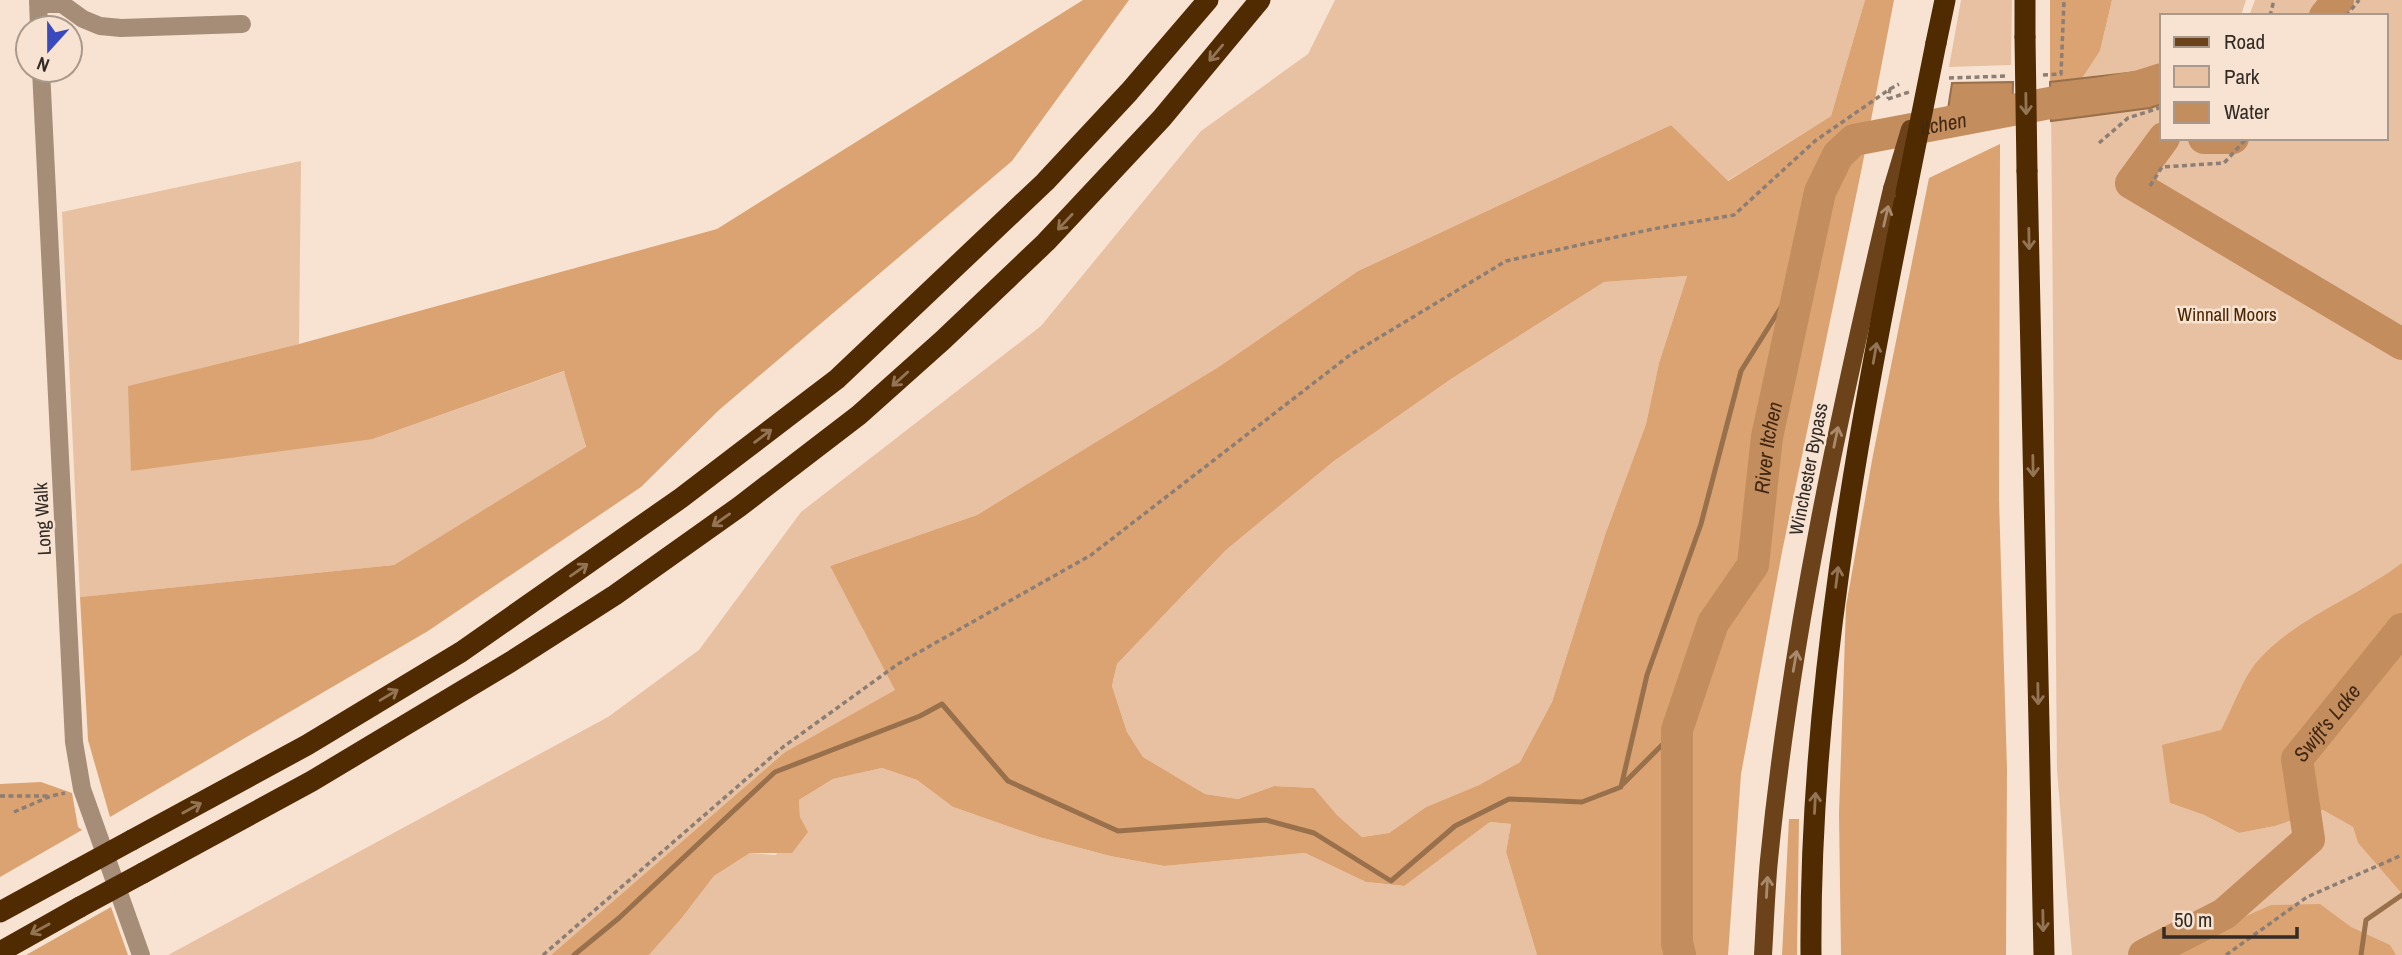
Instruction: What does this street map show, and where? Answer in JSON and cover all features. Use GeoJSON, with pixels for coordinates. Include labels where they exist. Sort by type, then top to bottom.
{"type":"FeatureCollection","features":[{"type":"Feature","properties":{"kind":"highway"},"geometry":{"type":"LineString","coordinates":[[0,912],[307,745],[461,652],[681,498],[836,379],[1045,182],[1129,92],[1208,0]]}},
{"type":"Feature","properties":{"kind":"highway"},"geometry":{"type":"LineString","coordinates":[[0,952],[312,781],[431,710],[615,595],[739,507],[859,415],[1046,242],[1162,118],[1260,0]]}},
{"type":"Feature","properties":{"kind":"highway"},"geometry":{"type":"LineString","coordinates":[[1811,955],[1812,851],[1818,748],[1837,578],[1899,191],[1945,0]]}},
{"type":"Feature","properties":{"kind":"highway"},"geometry":{"type":"LineString","coordinates":[[2025,0],[2044,955]]}},
{"type":"Feature","properties":{"kind":"main road","name":"Winchester Bypass"},"geometry":{"type":"LineString","coordinates":[[1763,955],[1768,863],[1790,691],[1834,445],[1899,191]]}},
{"type":"Feature","properties":{"kind":"street"},"geometry":{"type":"LineString","coordinates":[[38,2],[62,4],[83,19],[100,26],[121,28],[243,24]]}},
{"type":"Feature","properties":{"kind":"street","name":"Long Walk"},"geometry":{"type":"LineString","coordinates":[[42,84],[74,742],[82,789],[141,955]]}},
{"type":"Feature","properties":{"kind":"path"},"geometry":{"type":"LineString","coordinates":[[2036,75],[2061,74],[2064,0]]}},
{"type":"Feature","properties":{"kind":"path"},"geometry":{"type":"LineString","coordinates":[[2348,14],[2359,0]]}},
{"type":"Feature","properties":{"kind":"path"},"geometry":{"type":"LineString","coordinates":[[1947,78],[2010,76]]}},
{"type":"Feature","properties":{"kind":"path"},"geometry":{"type":"LineString","coordinates":[[543,955],[783,747],[898,664],[1091,555],[1350,355],[1506,261],[1653,229],[1734,215],[1815,141],[1899,84]]}},
{"type":"Feature","properties":{"kind":"path"},"geometry":{"type":"LineString","coordinates":[[1890,89],[1888,99],[1911,91]]}},
{"type":"Feature","properties":{"kind":"path"},"geometry":{"type":"LineString","coordinates":[[2099,143],[2128,118],[2160,108]]}},
{"type":"Feature","properties":{"kind":"path"},"geometry":{"type":"LineString","coordinates":[[2150,186],[2162,167],[2224,163],[2245,140]]}},
{"type":"Feature","properties":{"kind":"path"},"geometry":{"type":"LineString","coordinates":[[0,796],[51,796],[14,812]]}},
{"type":"Feature","properties":{"kind":"path"},"geometry":{"type":"LineString","coordinates":[[2226,955],[2307,897],[2402,855]]}},
{"type":"Feature","properties":{"kind":"green space"},"geometry":{"type":"Polygon","coordinates":[[[1335,0],[1865,0],[1831,116],[1727,181],[1671,125],[1358,271],[1220,366],[977,515],[830,566],[896,690],[785,752],[551,955],[168,955],[608,717],[699,650],[801,512],[1041,326],[1201,131],[1308,54],[1335,0]]]}},
{"type":"Feature","properties":{"kind":"green space"},"geometry":{"type":"Polygon","coordinates":[[[1961,0],[2012,0],[2011,65],[1949,67],[1961,0]]]}},
{"type":"Feature","properties":{"kind":"green space"},"geometry":{"type":"Polygon","coordinates":[[[2112,0],[2246,0],[2242,14],[2160,14],[2160,69],[2081,80],[2100,51],[2112,0]]]}},
{"type":"Feature","properties":{"kind":"green space","name":"Winnall Moors"},"geometry":{"type":"Polygon","coordinates":[[[2255,0],[2402,0],[2402,730],[2170,803],[2204,815],[2239,833],[2275,826],[2323,810],[2353,827],[2358,843],[2402,894],[2402,955],[2072,955],[2057,770],[2051,103],[2160,80],[2160,140],[2388,140],[2388,14],[2250,14],[2255,0]]]}},
{"type":"Feature","properties":{"kind":"green space"},"geometry":{"type":"Polygon","coordinates":[[[301,161],[299,344],[129,386],[373,439],[565,371],[586,448],[394,565],[80,597],[62,212],[301,161]]]}},
{"type":"Feature","properties":{"kind":"green space"},"geometry":{"type":"Polygon","coordinates":[[[1687,276],[1659,363],[1646,424],[1605,535],[1552,702],[1520,762],[1479,785],[1426,807],[1389,833],[1362,837],[1337,815],[1314,788],[1274,786],[1238,799],[1205,794],[1143,757],[1127,732],[1112,686],[1117,664],[1226,550],[1334,461],[1451,379],[1604,282],[1687,276]]]}},
{"type":"Feature","properties":{"kind":"green space"},"geometry":{"type":"Polygon","coordinates":[[[882,768],[917,780],[953,807],[1039,837],[1110,856],[1164,866],[1305,853],[1366,882],[1403,886],[1490,822],[1511,824],[1506,852],[1537,955],[649,955],[714,876],[750,853],[775,855],[807,832],[800,817],[799,800],[833,779],[882,768]]]}},
{"type":"Feature","properties":{"kind":"shaded area"},"geometry":{"type":"Polygon","coordinates":[[[1083,0],[1129,0],[1012,161],[719,410],[641,487],[428,631],[110,817],[88,740],[80,597],[394,565],[586,447],[564,371],[373,439],[131,471],[128,386],[299,344],[717,229],[1083,0]]]}},
{"type":"Feature","properties":{"kind":"shaded area"},"geometry":{"type":"Polygon","coordinates":[[[1865,0],[1894,0],[1782,552],[1741,774],[1728,955],[1537,955],[1506,852],[1511,824],[1490,822],[1404,886],[1366,882],[1305,853],[1164,866],[1110,856],[1039,837],[953,807],[917,780],[882,768],[833,779],[799,800],[800,817],[808,832],[792,853],[750,853],[714,876],[649,955],[551,955],[785,752],[895,690],[830,566],[977,515],[1220,366],[1358,271],[1671,125],[1728,181],[1831,116],[1865,0]],[[1687,276],[1604,282],[1451,379],[1334,461],[1226,550],[1117,664],[1112,686],[1127,732],[1143,757],[1205,794],[1238,799],[1274,786],[1314,788],[1337,815],[1362,837],[1389,833],[1426,807],[1479,785],[1520,762],[1552,702],[1605,535],[1646,424],[1659,363],[1687,276]]]}},
{"type":"Feature","properties":{"kind":"shaded area"},"geometry":{"type":"Polygon","coordinates":[[[2050,0],[2112,0],[2100,51],[2081,80],[2050,82],[2050,0]]]}},
{"type":"Feature","properties":{"kind":"shaded area"},"geometry":{"type":"Polygon","coordinates":[[[2000,144],[1999,499],[2007,769],[2006,955],[1841,955],[1839,814],[1846,606],[1873,455],[1929,178],[2000,144]]]}},
{"type":"Feature","properties":{"kind":"shaded area"},"geometry":{"type":"Polygon","coordinates":[[[2402,563],[2402,894],[2358,843],[2353,827],[2323,810],[2275,826],[2239,833],[2204,815],[2170,803],[2162,745],[2221,730],[2251,669],[2272,647],[2307,621],[2402,563]]]}},
{"type":"Feature","properties":{"kind":"shaded area"},"geometry":{"type":"Polygon","coordinates":[[[41,782],[72,793],[78,827],[82,830],[0,877],[0,784],[41,782]]]}},
{"type":"Feature","properties":{"kind":"shaded area"},"geometry":{"type":"Polygon","coordinates":[[[1789,819],[1799,819],[1797,955],[1782,955],[1789,819]]]}},
{"type":"Feature","properties":{"kind":"shaded area"},"geometry":{"type":"Polygon","coordinates":[[[2320,904],[2351,927],[2390,945],[2396,955],[2172,955],[2228,924],[2271,905],[2320,904]]]}},
{"type":"Feature","properties":{"kind":"shaded area"},"geometry":{"type":"Polygon","coordinates":[[[111,907],[128,955],[26,955],[111,907]]]}},
{"type":"Feature","properties":{"kind":"water"},"geometry":{"type":"Polygon","coordinates":[[[2160,69],[2160,105],[2051,121],[2050,82],[2160,69]]]}},
{"type":"Feature","properties":{"kind":"water"},"geometry":{"type":"Polygon","coordinates":[[[2013,82],[2012,123],[1945,129],[1952,83],[2013,82]]]}},
{"type":"Feature","properties":{"kind":"waterway","name":"Swift's Lake"},"geometry":{"type":"LineString","coordinates":[[2327,14],[2338,0]]}},
{"type":"Feature","properties":{"kind":"waterway","name":"River Itchen"},"geometry":{"type":"LineString","coordinates":[[1680,955],[1677,943],[1677,730],[1713,623],[1753,565],[1767,437],[1820,192],[1838,155],[1854,140],[2140,86],[2160,80]]}},
{"type":"Feature","properties":{"kind":"waterway","name":"Swift's Lake"},"geometry":{"type":"LineString","coordinates":[[2163,140],[2131,183],[2402,344]]}},
{"type":"Feature","properties":{"kind":"waterway"},"geometry":{"type":"LineString","coordinates":[[574,955],[619,918],[775,772],[920,716],[942,704],[1008,781],[1118,831],[1266,820],[1314,833],[1391,881],[1455,826],[1509,799],[1582,802],[1621,787],[1647,675],[1701,524],[1741,371],[1800,277]]}},
{"type":"Feature","properties":{"kind":"waterway","name":"Swift's Lake"},"geometry":{"type":"LineString","coordinates":[[2144,955],[2224,914],[2309,839],[2297,759],[2402,629]]}},
{"type":"Feature","properties":{"kind":"waterway","name":"River Itchen"},"geometry":{"type":"LineString","coordinates":[[1623,784],[1677,730]]}},
{"type":"Feature","properties":{"kind":"waterway"},"geometry":{"type":"LineString","coordinates":[[2361,955],[2366,920],[2402,895]]}},
{"type":"Feature","properties":{"kind":"water label","name":"Itchen"},"geometry":{"type":"Point","coordinates":[1942,123]}}]}
